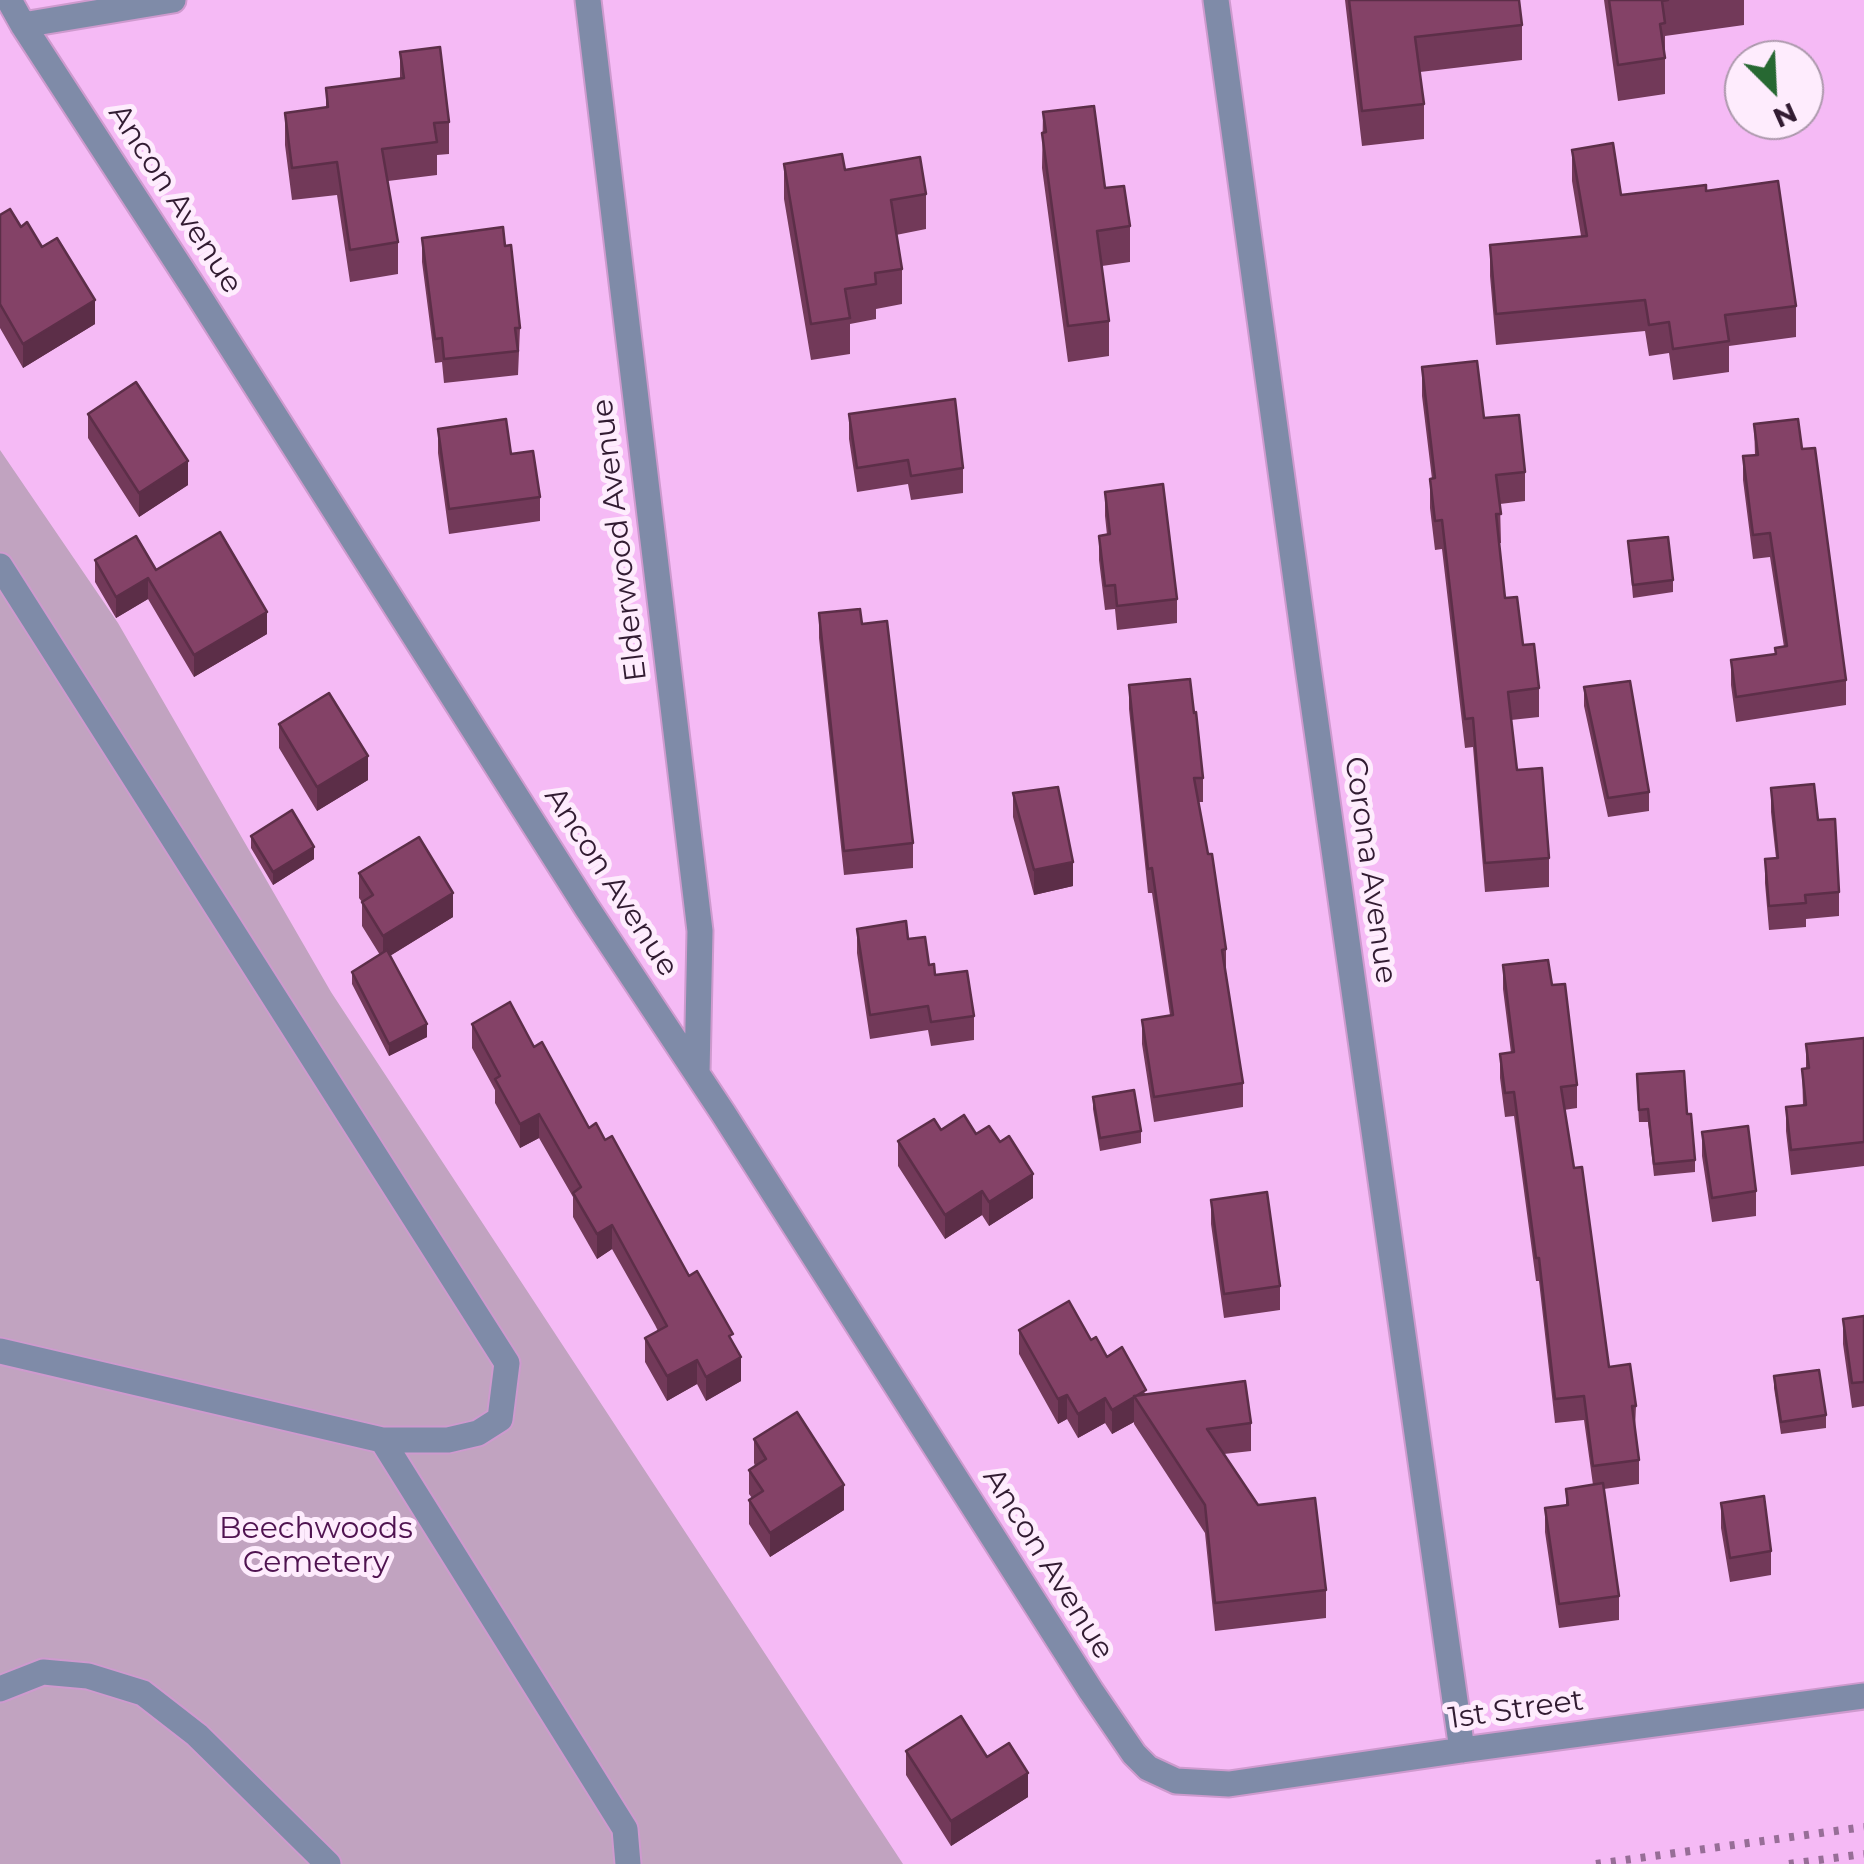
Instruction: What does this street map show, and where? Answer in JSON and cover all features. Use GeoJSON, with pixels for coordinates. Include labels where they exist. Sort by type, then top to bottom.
{"type":"FeatureCollection","features":[{"type":"Feature","properties":{"kind":"street","name":"Ancon Avenue"},"geometry":{"type":"LineString","coordinates":[[10,0],[1091,1691],[1141,1761],[1176,1781]]}},
{"type":"Feature","properties":{"kind":"street"},"geometry":{"type":"LineString","coordinates":[[23,25],[173,0]]}},
{"type":"Feature","properties":{"kind":"street","name":"Elderwood Avenue"},"geometry":{"type":"LineString","coordinates":[[588,0],[700,931],[696,1072]]}},
{"type":"Feature","properties":{"kind":"street","name":"Corona Avenue"},"geometry":{"type":"LineString","coordinates":[[1216,0],[1462,1750]]}},
{"type":"Feature","properties":{"kind":"street"},"geometry":{"type":"LineString","coordinates":[[0,566],[507,1363],[500,1419],[489,1426],[448,1440],[382,1440],[0,1351]]}},
{"type":"Feature","properties":{"kind":"street"},"geometry":{"type":"LineString","coordinates":[[382,1440],[625,1829],[628,1864]]}},
{"type":"Feature","properties":{"kind":"street"},"geometry":{"type":"LineString","coordinates":[[0,1689],[44,1672],[88,1676],[143,1693],[197,1735],[328,1864]]}},
{"type":"Feature","properties":{"kind":"street","name":"1st Street"},"geometry":{"type":"LineString","coordinates":[[1176,1781],[1228,1784],[1864,1696]]}},
{"type":"Feature","properties":{"kind":"green space","name":"Beechwoods Cemetery"},"geometry":{"type":"Polygon","coordinates":[[[0,450],[118,623],[331,992],[903,1864],[0,1864],[0,450]]]}},
{"type":"Feature","properties":{"kind":"building"},"geometry":{"type":"Polygon","coordinates":[[[1349,0],[1519,0],[1522,25],[1415,37],[1424,104],[1362,111],[1349,0]]]}},
{"type":"Feature","properties":{"kind":"building"},"geometry":{"type":"Polygon","coordinates":[[[1609,0],[1668,0],[1662,1],[1665,23],[1660,24],[1665,58],[1618,65],[1609,0]]]}},
{"type":"Feature","properties":{"kind":"building"},"geometry":{"type":"Polygon","coordinates":[[[440,47],[449,122],[434,123],[437,142],[382,149],[398,242],[350,250],[337,162],[292,168],[285,113],[328,107],[326,88],[404,78],[400,52],[440,47]]]}},
{"type":"Feature","properties":{"kind":"building"},"geometry":{"type":"Polygon","coordinates":[[[1094,106],[1105,188],[1124,186],[1130,226],[1097,231],[1109,321],[1068,326],[1042,133],[1046,132],[1043,112],[1094,106]]]}},
{"type":"Feature","properties":{"kind":"building"},"geometry":{"type":"Polygon","coordinates":[[[1613,143],[1621,195],[1706,185],[1706,191],[1778,181],[1796,306],[1725,315],[1729,341],[1673,349],[1669,322],[1649,325],[1645,300],[1496,314],[1490,245],[1587,236],[1572,150],[1613,143]]]}},
{"type":"Feature","properties":{"kind":"building"},"geometry":{"type":"Polygon","coordinates":[[[842,154],[845,170],[920,157],[926,194],[891,200],[902,269],[875,273],[876,284],[845,289],[850,318],[811,324],[784,164],[842,154]]]}},
{"type":"Feature","properties":{"kind":"building"},"geometry":{"type":"Polygon","coordinates":[[[10,209],[21,227],[27,222],[42,247],[57,238],[95,300],[23,344],[0,304],[0,215],[10,209]]]}},
{"type":"Feature","properties":{"kind":"building"},"geometry":{"type":"Polygon","coordinates":[[[503,227],[505,246],[511,245],[520,328],[515,328],[518,351],[444,359],[442,338],[435,339],[422,238],[503,227]]]}},
{"type":"Feature","properties":{"kind":"building"},"geometry":{"type":"Polygon","coordinates":[[[1477,361],[1484,418],[1519,415],[1525,472],[1496,475],[1501,514],[1496,514],[1505,598],[1517,597],[1523,645],[1534,644],[1539,688],[1508,692],[1517,770],[1542,768],[1549,858],[1485,863],[1473,718],[1465,719],[1442,520],[1435,521],[1430,479],[1435,478],[1422,367],[1477,361]]]}},
{"type":"Feature","properties":{"kind":"building"},"geometry":{"type":"Polygon","coordinates":[[[136,382],[188,461],[139,493],[88,414],[136,382]]]}},
{"type":"Feature","properties":{"kind":"building"},"geometry":{"type":"Polygon","coordinates":[[[955,399],[963,468],[911,476],[908,460],[857,468],[849,414],[955,399]]]}},
{"type":"Feature","properties":{"kind":"building"},"geometry":{"type":"Polygon","coordinates":[[[506,419],[511,454],[533,451],[540,497],[449,509],[438,429],[506,419]]]}},
{"type":"Feature","properties":{"kind":"building"},"geometry":{"type":"Polygon","coordinates":[[[1798,419],[1802,449],[1815,448],[1846,680],[1736,697],[1731,660],[1776,654],[1775,648],[1787,646],[1770,533],[1753,535],[1743,456],[1758,455],[1754,424],[1798,419]]]}},
{"type":"Feature","properties":{"kind":"building"},"geometry":{"type":"Polygon","coordinates":[[[1163,484],[1177,599],[1117,606],[1115,585],[1105,586],[1099,536],[1110,534],[1105,492],[1163,484]]]}},
{"type":"Feature","properties":{"kind":"building"},"geometry":{"type":"Polygon","coordinates":[[[220,532],[267,612],[194,655],[148,578],[116,597],[95,560],[136,536],[156,570],[220,532]]]}},
{"type":"Feature","properties":{"kind":"building"},"geometry":{"type":"Polygon","coordinates":[[[1668,537],[1673,580],[1633,585],[1628,541],[1668,537]]]}},
{"type":"Feature","properties":{"kind":"building"},"geometry":{"type":"Polygon","coordinates":[[[860,609],[862,624],[887,621],[913,843],[844,851],[819,613],[860,609]]]}},
{"type":"Feature","properties":{"kind":"building"},"geometry":{"type":"Polygon","coordinates":[[[1190,679],[1203,778],[1194,778],[1208,854],[1212,854],[1243,1083],[1154,1097],[1142,1020],[1173,1015],[1152,868],[1148,869],[1129,685],[1190,679]]]}},
{"type":"Feature","properties":{"kind":"building"},"geometry":{"type":"Polygon","coordinates":[[[1630,681],[1649,792],[1608,798],[1584,687],[1630,681]]]}},
{"type":"Feature","properties":{"kind":"building"},"geometry":{"type":"Polygon","coordinates":[[[329,693],[368,756],[317,787],[279,724],[329,693]]]}},
{"type":"Feature","properties":{"kind":"building"},"geometry":{"type":"Polygon","coordinates":[[[1814,784],[1818,820],[1835,819],[1839,892],[1805,895],[1806,903],[1769,906],[1765,859],[1778,858],[1771,788],[1814,784]]]}},
{"type":"Feature","properties":{"kind":"building"},"geometry":{"type":"Polygon","coordinates":[[[1058,787],[1073,862],[1034,870],[1013,793],[1058,787]]]}},
{"type":"Feature","properties":{"kind":"building"},"geometry":{"type":"Polygon","coordinates":[[[292,810],[314,847],[273,872],[251,836],[292,810]]]}},
{"type":"Feature","properties":{"kind":"building"},"geometry":{"type":"Polygon","coordinates":[[[419,837],[453,893],[383,936],[362,902],[373,895],[359,873],[419,837]]]}},
{"type":"Feature","properties":{"kind":"building"},"geometry":{"type":"Polygon","coordinates":[[[906,921],[908,939],[925,937],[929,965],[934,964],[935,975],[967,971],[974,1016],[931,1022],[928,1006],[870,1015],[857,929],[906,921]]]}},
{"type":"Feature","properties":{"kind":"building"},"geometry":{"type":"Polygon","coordinates":[[[387,950],[427,1024],[389,1044],[352,972],[387,950]]]}},
{"type":"Feature","properties":{"kind":"building"},"geometry":{"type":"Polygon","coordinates":[[[1548,960],[1552,985],[1565,984],[1577,1085],[1561,1087],[1574,1168],[1582,1167],[1609,1367],[1630,1364],[1639,1460],[1593,1466],[1584,1396],[1555,1399],[1514,1092],[1505,1093],[1500,1054],[1514,1052],[1503,965],[1548,960]]]}},
{"type":"Feature","properties":{"kind":"building"},"geometry":{"type":"Polygon","coordinates":[[[510,1002],[534,1047],[542,1042],[589,1128],[596,1123],[605,1140],[612,1136],[689,1276],[697,1271],[733,1334],[729,1336],[741,1357],[706,1377],[697,1360],[667,1376],[645,1338],[667,1326],[612,1225],[597,1234],[573,1193],[581,1187],[539,1114],[520,1124],[495,1079],[500,1076],[472,1024],[510,1002]]]}},
{"type":"Feature","properties":{"kind":"building"},"geometry":{"type":"Polygon","coordinates":[[[1864,1038],[1864,1142],[1791,1150],[1786,1107],[1806,1105],[1802,1069],[1809,1068],[1806,1044],[1864,1038]]]}},
{"type":"Feature","properties":{"kind":"building"},"geometry":{"type":"Polygon","coordinates":[[[1684,1071],[1695,1160],[1654,1164],[1648,1109],[1639,1110],[1637,1074],[1684,1071]]]}},
{"type":"Feature","properties":{"kind":"building"},"geometry":{"type":"Polygon","coordinates":[[[1134,1090],[1141,1131],[1100,1138],[1093,1097],[1134,1090]]]}},
{"type":"Feature","properties":{"kind":"building"},"geometry":{"type":"Polygon","coordinates":[[[964,1115],[976,1134],[989,1126],[1000,1142],[1009,1136],[1033,1174],[989,1202],[982,1191],[945,1215],[898,1141],[934,1119],[941,1130],[964,1115]]]}},
{"type":"Feature","properties":{"kind":"building"},"geometry":{"type":"Polygon","coordinates":[[[1748,1126],[1756,1191],[1712,1198],[1702,1132],[1748,1126]]]}},
{"type":"Feature","properties":{"kind":"building"},"geometry":{"type":"Polygon","coordinates":[[[1267,1192],[1280,1286],[1224,1294],[1211,1200],[1267,1192]]]}},
{"type":"Feature","properties":{"kind":"building"},"geometry":{"type":"Polygon","coordinates":[[[1069,1301],[1091,1340],[1096,1337],[1107,1357],[1122,1347],[1146,1390],[1112,1410],[1105,1398],[1078,1414],[1067,1395],[1058,1399],[1019,1330],[1069,1301]]]}},
{"type":"Feature","properties":{"kind":"building"},"geometry":{"type":"Polygon","coordinates":[[[1864,1316],[1864,1382],[1852,1383],[1843,1319],[1864,1316]]]}},
{"type":"Feature","properties":{"kind":"building"},"geometry":{"type":"Polygon","coordinates":[[[1819,1370],[1826,1415],[1781,1422],[1774,1376],[1819,1370]]]}},
{"type":"Feature","properties":{"kind":"building"},"geometry":{"type":"Polygon","coordinates":[[[1245,1381],[1251,1423],[1207,1429],[1258,1505],[1315,1498],[1326,1590],[1215,1603],[1205,1505],[1134,1396],[1245,1381]]]}},
{"type":"Feature","properties":{"kind":"building"},"geometry":{"type":"Polygon","coordinates":[[[797,1412],[844,1485],[770,1533],[749,1500],[763,1491],[749,1470],[766,1459],[754,1439],[797,1412]]]}},
{"type":"Feature","properties":{"kind":"building"},"geometry":{"type":"Polygon","coordinates":[[[1603,1483],[1619,1596],[1559,1604],[1545,1508],[1568,1505],[1566,1489],[1603,1483]]]}},
{"type":"Feature","properties":{"kind":"building"},"geometry":{"type":"Polygon","coordinates":[[[1764,1496],[1771,1551],[1730,1558],[1721,1503],[1764,1496]]]}},
{"type":"Feature","properties":{"kind":"building"},"geometry":{"type":"Polygon","coordinates":[[[961,1716],[987,1757],[1009,1743],[1028,1773],[951,1821],[906,1751],[961,1716]]]}},
{"type":"Feature","properties":{"kind":"railway"},"geometry":{"type":"LineString","coordinates":[[1596,1864],[1864,1827]]}},
{"type":"Feature","properties":{"kind":"railway"},"geometry":{"type":"LineString","coordinates":[[1789,1864],[1864,1854]]}}]}
